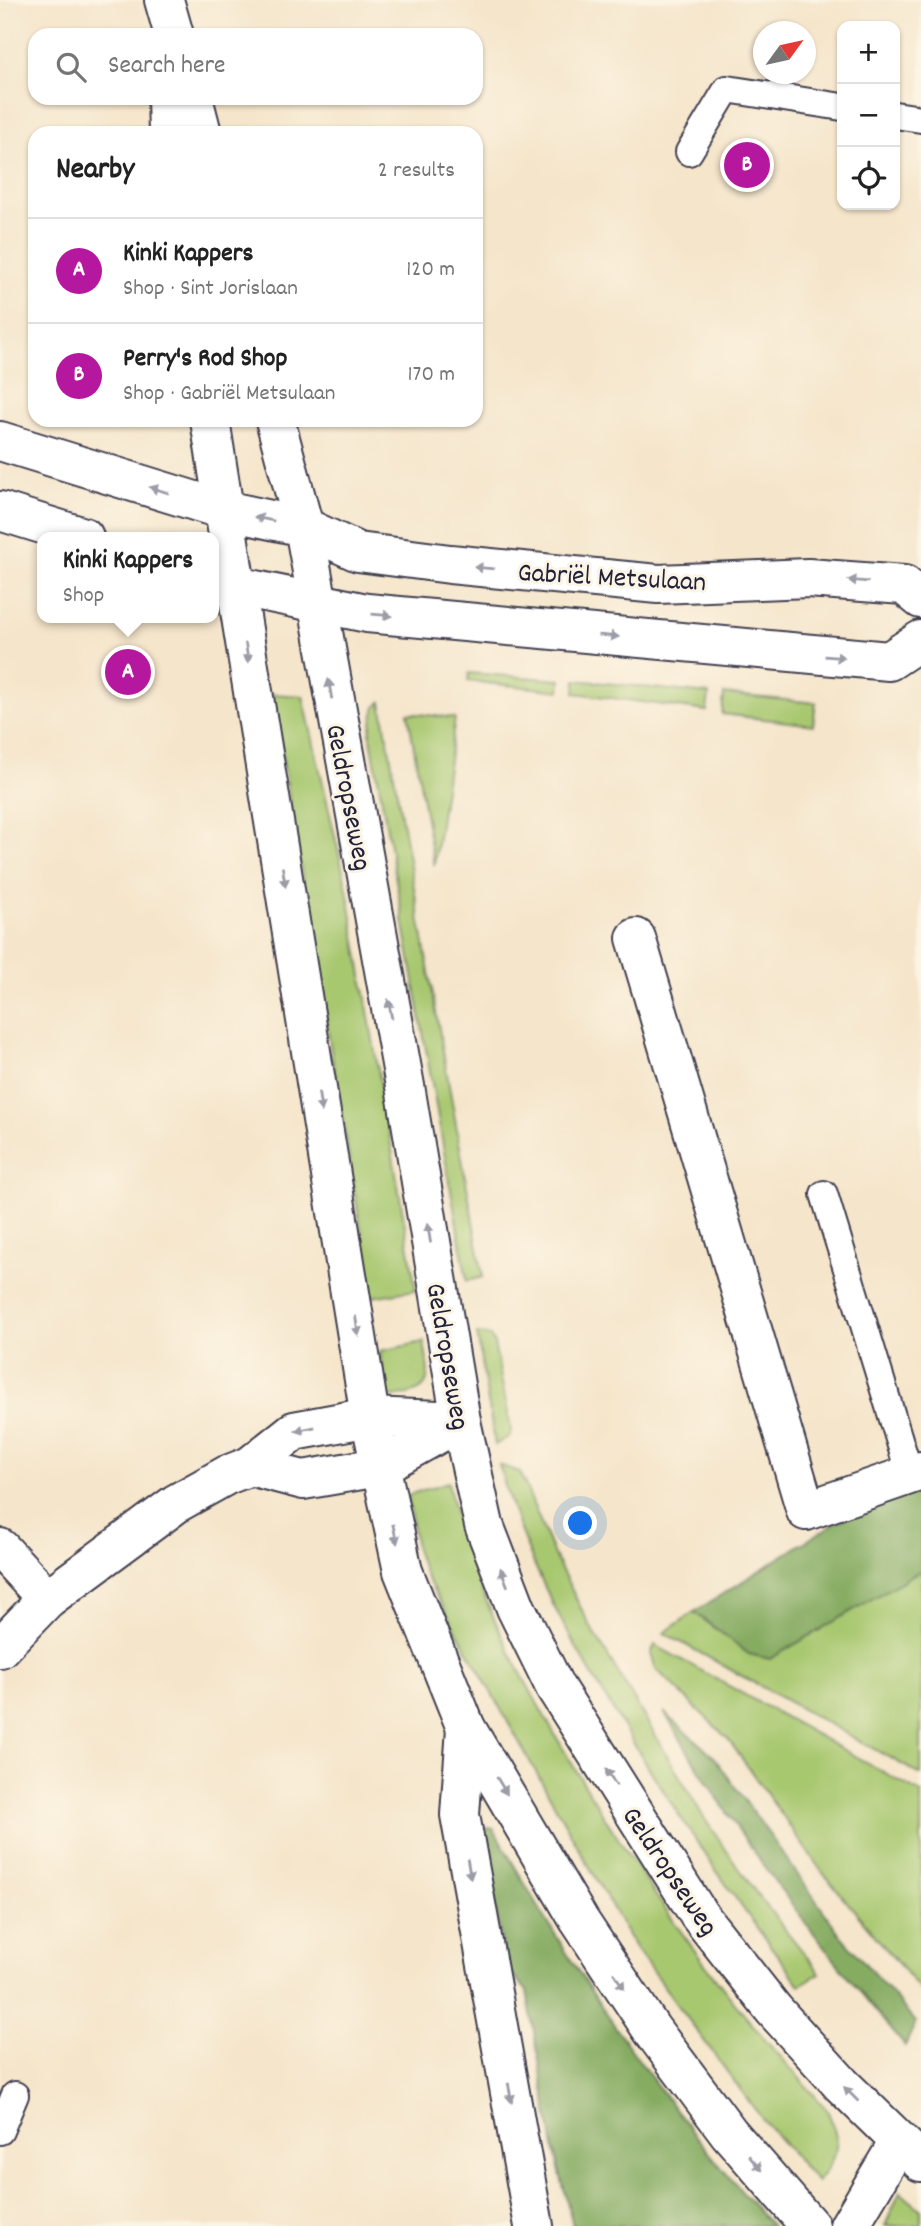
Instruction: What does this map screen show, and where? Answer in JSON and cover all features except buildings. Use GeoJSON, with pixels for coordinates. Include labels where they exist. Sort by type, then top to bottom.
{"type":"FeatureCollection","features":[{"type":"Feature","properties":{"kind":"main road"},"geometry":{"type":"LineString","coordinates":[[167,105],[168,126]]}},
{"type":"Feature","properties":{"kind":"main road"},"geometry":{"type":"LineString","coordinates":[[195,105],[200,126]]}},
{"type":"Feature","properties":{"kind":"main road"},"geometry":{"type":"LineString","coordinates":[[211,427],[224,510],[225,582],[370,1417],[403,1571],[466,1728],[579,1920],[652,2030],[729,2133],[810,2226]]}},
{"type":"Feature","properties":{"kind":"main road","name":"Geldropseweg"},"geometry":{"type":"LineString","coordinates":[[277,427],[303,527],[405,1086],[461,1421],[484,1525],[516,1608],[555,1687],[706,1924],[774,2010],[910,2152]]}},
{"type":"Feature","properties":{"kind":"main road","name":"Gabriël Metsulaan"},"geometry":{"type":"LineString","coordinates":[[0,441],[224,510],[303,527],[358,552],[450,564],[658,584],[808,578],[904,585],[921,599]]}},
{"type":"Feature","properties":{"kind":"main road"},"geometry":{"type":"LineString","coordinates":[[0,511],[67,532]]}},
{"type":"Feature","properties":{"kind":"main road","name":"Gabriël Metsulaan"},"geometry":{"type":"LineString","coordinates":[[225,582],[367,613],[889,662],[921,640]]}},
{"type":"Feature","properties":{"kind":"main road"},"geometry":{"type":"LineString","coordinates":[[636,938],[806,1511],[916,1473]]}},
{"type":"Feature","properties":{"kind":"main road"},"geometry":{"type":"LineString","coordinates":[[0,1648],[47,1599],[177,1503],[227,1475],[250,1466],[294,1431],[370,1417],[461,1421]]}},
{"type":"Feature","properties":{"kind":"main road"},"geometry":{"type":"LineString","coordinates":[[250,1466],[303,1480],[379,1467],[461,1421]]}},
{"type":"Feature","properties":{"kind":"main road"},"geometry":{"type":"LineString","coordinates":[[0,1548],[47,1599]]}},
{"type":"Feature","properties":{"kind":"main road"},"geometry":{"type":"LineString","coordinates":[[466,1728],[460,1815],[534,2226]]}},
{"type":"Feature","properties":{"kind":"main road"},"geometry":{"type":"LineString","coordinates":[[849,2226],[910,2152]]}},
{"type":"Feature","properties":{"kind":"lane"},"geometry":{"type":"LineString","coordinates":[[689,152],[727,89],[837,106]]}},
{"type":"Feature","properties":{"kind":"lane"},"geometry":{"type":"LineString","coordinates":[[900,116],[921,119]]}},
{"type":"Feature","properties":{"kind":"lane"},"geometry":{"type":"LineString","coordinates":[[824,1194],[916,1473]]}},
{"type":"Feature","properties":{"kind":"lane"},"geometry":{"type":"LineString","coordinates":[[0,2131],[15,2095]]}},
{"type":"Feature","properties":{"kind":"green space"},"geometry":{"type":"Polygon","coordinates":[[[469,673],[561,680],[560,691],[468,681],[469,673]]]}},
{"type":"Feature","properties":{"kind":"green space"},"geometry":{"type":"Polygon","coordinates":[[[576,680],[709,694],[707,711],[575,693],[576,680]]]}},
{"type":"Feature","properties":{"kind":"green space"},"geometry":{"type":"Polygon","coordinates":[[[272,694],[303,696],[347,889],[416,1290],[372,1297],[272,694]]]}},
{"type":"Feature","properties":{"kind":"green space"},"geometry":{"type":"Polygon","coordinates":[[[724,694],[816,703],[813,725],[722,714],[724,694]]]}},
{"type":"Feature","properties":{"kind":"green space"},"geometry":{"type":"Polygon","coordinates":[[[381,702],[483,1277],[467,1281],[370,733],[375,708],[381,702]]]}},
{"type":"Feature","properties":{"kind":"green space"},"geometry":{"type":"Polygon","coordinates":[[[408,713],[455,718],[434,865],[408,713]]]}},
{"type":"Feature","properties":{"kind":"green space"},"geometry":{"type":"Polygon","coordinates":[[[477,1334],[490,1336],[494,1343],[511,1428],[510,1436],[495,1445],[477,1334]]]}},
{"type":"Feature","properties":{"kind":"green space"},"geometry":{"type":"Polygon","coordinates":[[[424,1342],[428,1368],[425,1384],[413,1392],[387,1398],[380,1351],[424,1342]]]}},
{"type":"Feature","properties":{"kind":"green space"},"geometry":{"type":"Polygon","coordinates":[[[499,1465],[520,1472],[554,1555],[588,1622],[706,1821],[757,1894],[820,1973],[800,1985],[733,1894],[649,1768],[590,1672],[554,1606],[523,1537],[499,1465]]]}},
{"type":"Feature","properties":{"kind":"green space"},"geometry":{"type":"Polygon","coordinates":[[[448,1482],[468,1554],[495,1621],[528,1687],[585,1785],[625,1850],[713,1976],[827,2110],[835,2131],[836,2148],[830,2164],[817,2182],[763,2120],[634,1946],[424,1573],[416,1549],[408,1495],[448,1482]]]}},
{"type":"Feature","properties":{"kind":"green space"},"geometry":{"type":"Polygon","coordinates":[[[921,1490],[921,1570],[770,1659],[749,1654],[694,1612],[838,1521],[921,1490]]]}},
{"type":"Feature","properties":{"kind":"green space"},"geometry":{"type":"Polygon","coordinates":[[[921,1570],[921,1775],[664,1633],[694,1612],[749,1654],[770,1659],[921,1570]]]}},
{"type":"Feature","properties":{"kind":"green space"},"geometry":{"type":"Polygon","coordinates":[[[655,1645],[921,1793],[921,1991],[822,1872],[728,1739],[656,1669],[651,1654],[655,1645]]]}},
{"type":"Feature","properties":{"kind":"green space"},"geometry":{"type":"Polygon","coordinates":[[[664,1712],[714,1757],[842,1937],[916,2022],[905,2046],[777,1884],[719,1801],[664,1712]]]}},
{"type":"Feature","properties":{"kind":"green space"},"geometry":{"type":"Polygon","coordinates":[[[486,1828],[494,1829],[555,1934],[621,2036],[694,2133],[772,2226],[573,2226],[554,2148],[527,1991],[506,1967],[482,1834],[486,1828]]]}},
{"type":"Feature","properties":{"kind":"green space"},"geometry":{"type":"Polygon","coordinates":[[[900,2192],[921,2210],[921,2226],[885,2226],[900,2192]]]}},
{"type":"Feature","properties":{"kind":"place","name":"Perry's Rod Shop"},"geometry":{"type":"Point","coordinates":[747,165]}},
{"type":"Feature","properties":{"kind":"place","name":"Kinki Kappers"},"geometry":{"type":"Point","coordinates":[128,672]}}]}
